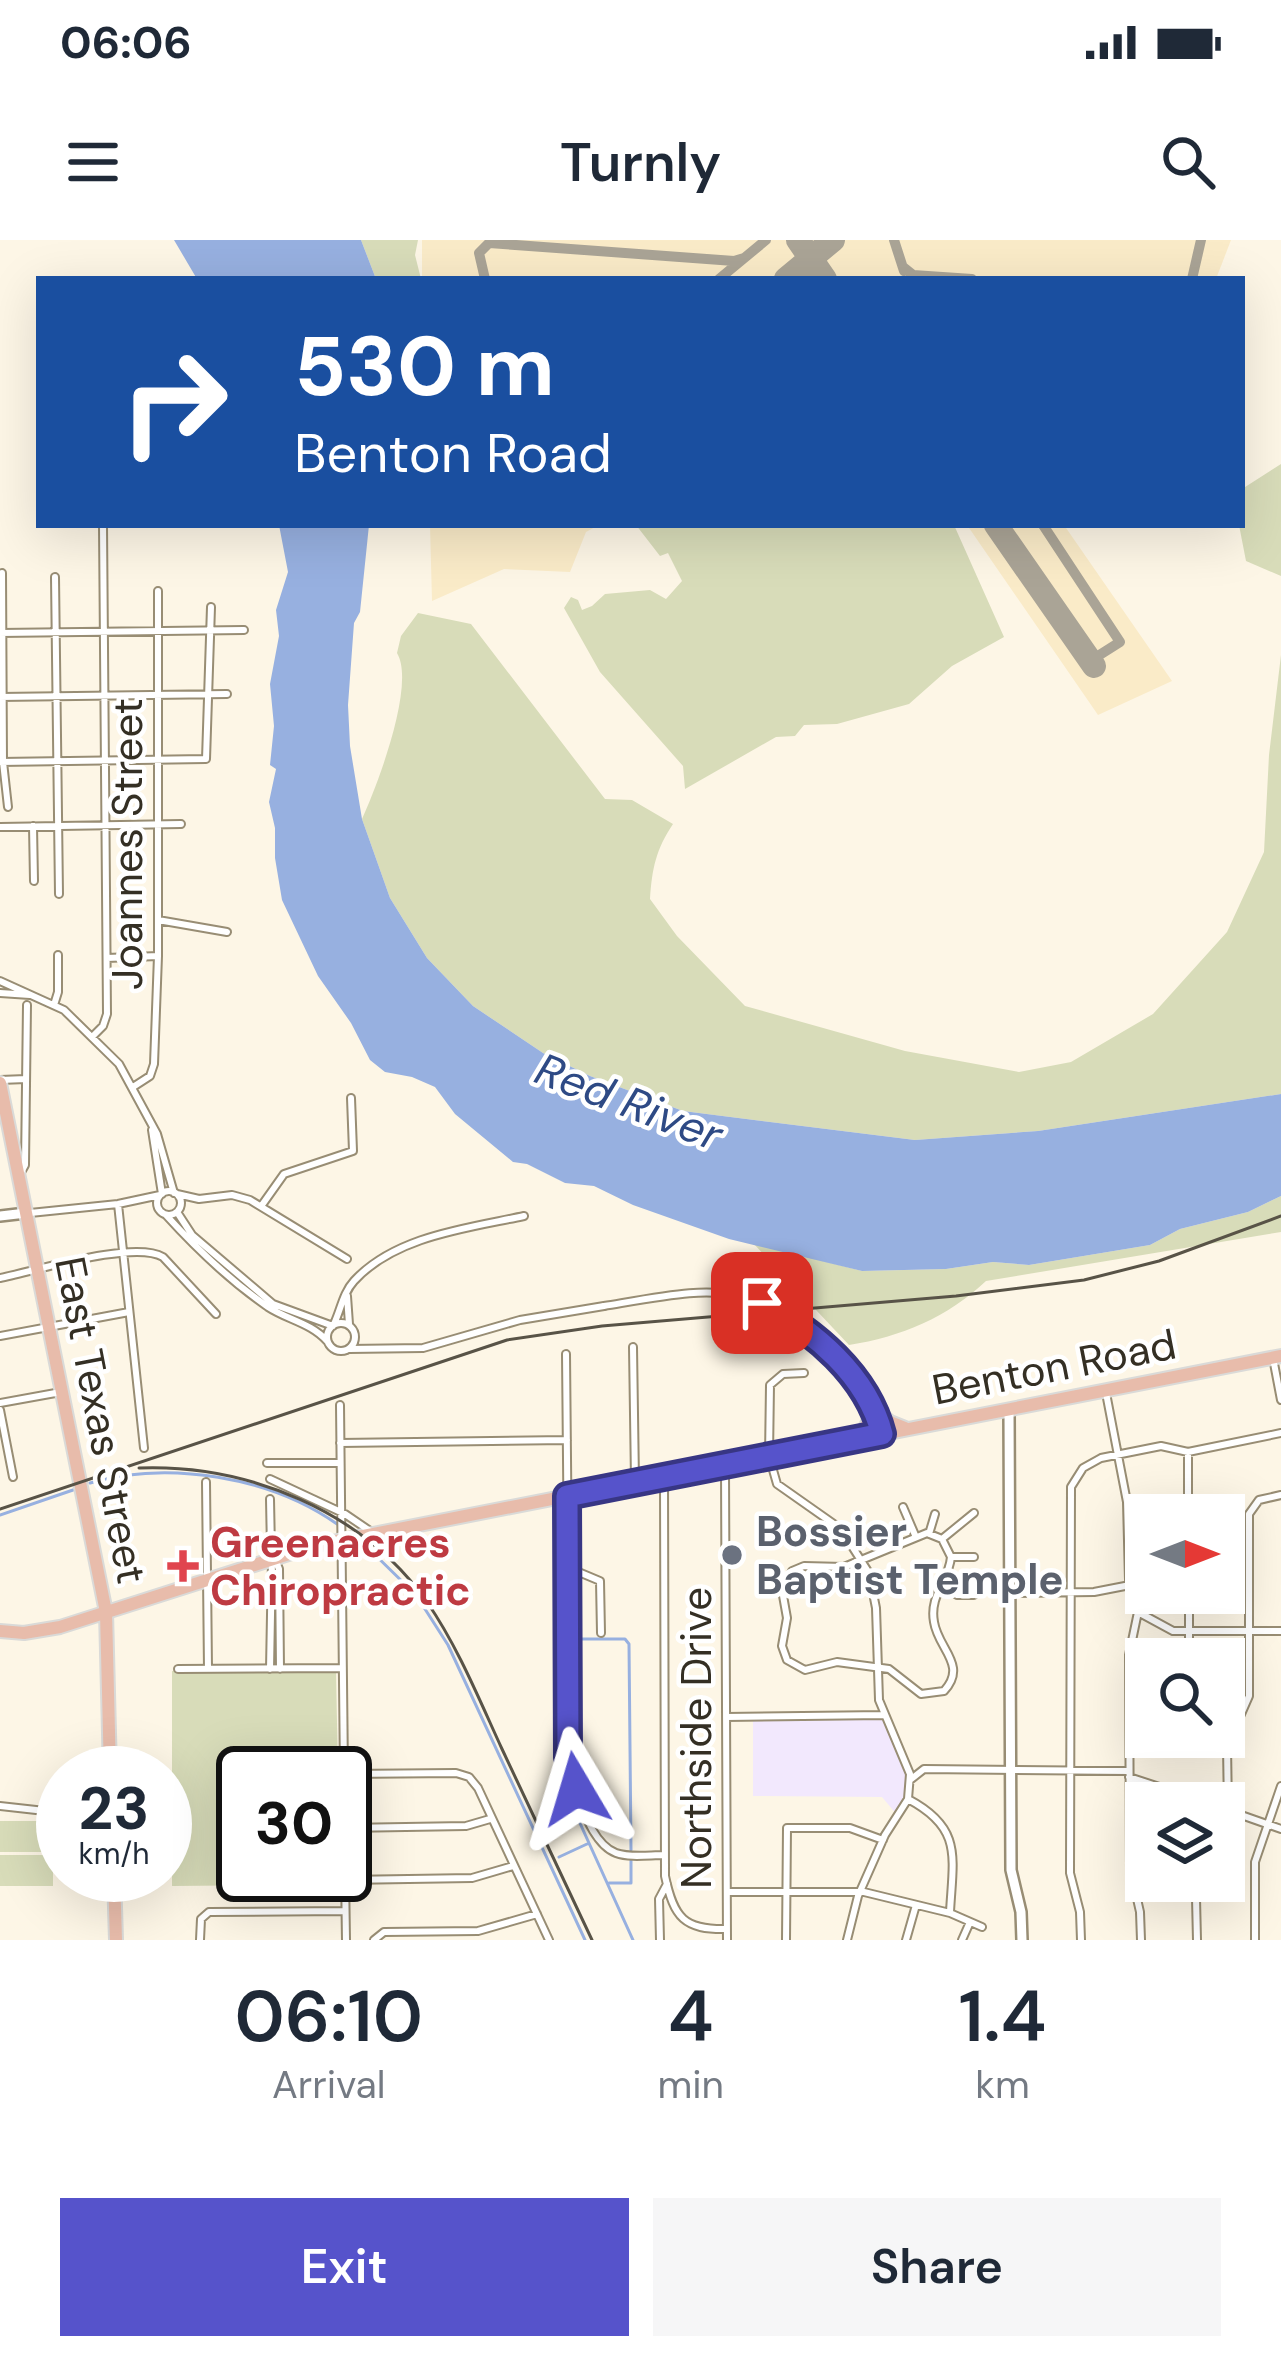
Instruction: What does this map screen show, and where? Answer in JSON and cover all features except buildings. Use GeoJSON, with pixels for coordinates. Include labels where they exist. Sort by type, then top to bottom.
{"type":"FeatureCollection","features":[{"type":"Feature","properties":{"kind":"main road","name":"East Texas Street"},"geometry":{"type":"LineString","coordinates":[[0,1082],[106,1612],[109,1746]]}},
{"type":"Feature","properties":{"kind":"main road","name":"Benton Road"},"geometry":{"type":"LineString","coordinates":[[0,1631],[38,1631],[84,1619],[273,1556],[341,1540],[1277,1357]]}},
{"type":"Feature","properties":{"kind":"main road"},"geometry":{"type":"LineString","coordinates":[[851,1440],[866,1428],[874,1408],[908,1429]]}},
{"type":"Feature","properties":{"kind":"main road"},"geometry":{"type":"LineString","coordinates":[[101,1589],[124,1605],[111,1624],[107,1647],[100,1626],[84,1619],[101,1589]]}},
{"type":"Feature","properties":{"kind":"main road"},"geometry":{"type":"LineString","coordinates":[[115,1902],[116,1940]]}},
{"type":"Feature","properties":{"kind":"street"},"geometry":{"type":"LineString","coordinates":[[93,1036],[107,1019],[103,528]]}},
{"type":"Feature","properties":{"kind":"street"},"geometry":{"type":"LineString","coordinates":[[2,573],[2,762],[8,807]]}},
{"type":"Feature","properties":{"kind":"street"},"geometry":{"type":"LineString","coordinates":[[55,577],[59,894]]}},
{"type":"Feature","properties":{"kind":"street","name":"Joannes Street"},"geometry":{"type":"LineString","coordinates":[[133,1087],[147,1079],[153,1068],[158,956],[158,591]]}},
{"type":"Feature","properties":{"kind":"street"},"geometry":{"type":"LineString","coordinates":[[2,762],[206,759],[211,608]]}},
{"type":"Feature","properties":{"kind":"street"},"geometry":{"type":"LineString","coordinates":[[0,633],[244,630]]}},
{"type":"Feature","properties":{"kind":"street"},"geometry":{"type":"LineString","coordinates":[[1,697],[227,694]]}},
{"type":"Feature","properties":{"kind":"street"},"geometry":{"type":"LineString","coordinates":[[0,826],[181,824]]}},
{"type":"Feature","properties":{"kind":"street"},"geometry":{"type":"LineString","coordinates":[[33,826],[34,881]]}},
{"type":"Feature","properties":{"kind":"street"},"geometry":{"type":"LineString","coordinates":[[158,920],[227,932]]}},
{"type":"Feature","properties":{"kind":"street"},"geometry":{"type":"LineString","coordinates":[[55,1005],[58,955]]}},
{"type":"Feature","properties":{"kind":"street"},"geometry":{"type":"LineString","coordinates":[[107,958],[158,956]]}},
{"type":"Feature","properties":{"kind":"street"},"geometry":{"type":"LineString","coordinates":[[0,981],[55,1005],[93,1036],[133,1087],[152,1126],[178,1211],[192,1235],[274,1304],[352,1329],[380,1349]]}},
{"type":"Feature","properties":{"kind":"street"},"geometry":{"type":"LineString","coordinates":[[0,993],[33,995]]}},
{"type":"Feature","properties":{"kind":"street"},"geometry":{"type":"LineString","coordinates":[[18,1174],[25,1165],[27,1004]]}},
{"type":"Feature","properties":{"kind":"street"},"geometry":{"type":"LineString","coordinates":[[0,1082],[26,1078]]}},
{"type":"Feature","properties":{"kind":"street"},"geometry":{"type":"LineString","coordinates":[[262,1205],[284,1174],[353,1151],[351,1098]]}},
{"type":"Feature","properties":{"kind":"street"},"geometry":{"type":"LineString","coordinates":[[152,1126],[161,1194],[157,1202],[164,1214],[254,1296],[312,1327],[336,1351],[423,1348],[494,1325],[604,1306],[693,1291],[737,1294],[780,1313],[843,1365],[862,1386],[882,1434]]}},
{"type":"Feature","properties":{"kind":"street"},"geometry":{"type":"LineString","coordinates":[[0,1216],[135,1202],[161,1194],[199,1199],[232,1195],[262,1205],[346,1259]]}},
{"type":"Feature","properties":{"kind":"street"},"geometry":{"type":"LineString","coordinates":[[135,1202],[164,1214],[199,1199]]}},
{"type":"Feature","properties":{"kind":"street"},"geometry":{"type":"LineString","coordinates":[[118,1204],[144,1448]]}},
{"type":"Feature","properties":{"kind":"street"},"geometry":{"type":"LineString","coordinates":[[327,1340],[356,1278],[406,1246],[524,1216]]}},
{"type":"Feature","properties":{"kind":"street"},"geometry":{"type":"LineString","coordinates":[[0,1278],[123,1253],[159,1254],[216,1314]]}},
{"type":"Feature","properties":{"kind":"street"},"geometry":{"type":"LineString","coordinates":[[347,1292],[352,1329],[349,1349]]}},
{"type":"Feature","properties":{"kind":"street"},"geometry":{"type":"LineString","coordinates":[[0,1336],[129,1312]]}},
{"type":"Feature","properties":{"kind":"street"},"geometry":{"type":"LineString","coordinates":[[632,1347],[635,1483]]}},
{"type":"Feature","properties":{"kind":"street"},"geometry":{"type":"LineString","coordinates":[[566,1354],[568,1757],[574,1783],[607,1848],[627,1855],[664,1855]]}},
{"type":"Feature","properties":{"kind":"street"},"geometry":{"type":"LineString","coordinates":[[1277,1357],[1281,1400]]}},
{"type":"Feature","properties":{"kind":"street"},"geometry":{"type":"LineString","coordinates":[[804,1373],[783,1374],[770,1384],[769,1456],[778,1487],[837,1526],[862,1560],[875,1599],[884,1715],[907,1761],[910,1780],[908,1799],[883,1840],[847,1940]]}},
{"type":"Feature","properties":{"kind":"street"},"geometry":{"type":"LineString","coordinates":[[1106,1390],[1125,1496]]}},
{"type":"Feature","properties":{"kind":"street"},"geometry":{"type":"LineString","coordinates":[[14,1478],[0,1407],[62,1392]]}},
{"type":"Feature","properties":{"kind":"street"},"geometry":{"type":"LineString","coordinates":[[340,1405],[343,1746]]}},
{"type":"Feature","properties":{"kind":"street"},"geometry":{"type":"LineString","coordinates":[[1009,1409],[1011,1876],[1021,1912],[1022,1940]]}},
{"type":"Feature","properties":{"kind":"street"},"geometry":{"type":"LineString","coordinates":[[1081,1940],[1071,1878],[1071,1486],[1087,1465],[1118,1455],[1161,1446],[1188,1452],[1281,1433]]}},
{"type":"Feature","properties":{"kind":"street"},"geometry":{"type":"LineString","coordinates":[[340,1443],[567,1440]]}},
{"type":"Feature","properties":{"kind":"street"},"geometry":{"type":"LineString","coordinates":[[1188,1452],[1188,1494]]}},
{"type":"Feature","properties":{"kind":"street"},"geometry":{"type":"LineString","coordinates":[[267,1463],[340,1463]]}},
{"type":"Feature","properties":{"kind":"street","name":"Northside Drive"},"geometry":{"type":"LineString","coordinates":[[725,1465],[727,1940]]}},
{"type":"Feature","properties":{"kind":"street"},"geometry":{"type":"LineString","coordinates":[[664,1477],[667,1884],[686,1923],[727,1929]]}},
{"type":"Feature","properties":{"kind":"street"},"geometry":{"type":"LineString","coordinates":[[270,1479],[341,1512],[374,1534]]}},
{"type":"Feature","properties":{"kind":"street"},"geometry":{"type":"LineString","coordinates":[[206,1482],[208,1669]]}},
{"type":"Feature","properties":{"kind":"street"},"geometry":{"type":"LineString","coordinates":[[1245,1709],[1249,1701],[1250,1514],[1258,1500],[1281,1495]]}},
{"type":"Feature","properties":{"kind":"street"},"geometry":{"type":"LineString","coordinates":[[269,1669],[270,1499]]}},
{"type":"Feature","properties":{"kind":"street"},"geometry":{"type":"LineString","coordinates":[[903,1507],[915,1535]]}},
{"type":"Feature","properties":{"kind":"street"},"geometry":{"type":"LineString","coordinates":[[929,1534],[935,1514]]}},
{"type":"Feature","properties":{"kind":"street"},"geometry":{"type":"LineString","coordinates":[[941,1539],[974,1514]]}},
{"type":"Feature","properties":{"kind":"street"},"geometry":{"type":"LineString","coordinates":[[915,1535],[941,1539],[951,1557],[933,1620],[953,1661],[951,1683],[938,1694],[926,1696],[896,1672],[837,1662],[802,1669],[787,1660],[782,1646],[787,1618],[782,1590],[789,1574],[801,1567],[838,1568],[915,1535]]}},
{"type":"Feature","properties":{"kind":"street"},"geometry":{"type":"LineString","coordinates":[[273,1556],[279,1569],[280,1669]]}},
{"type":"Feature","properties":{"kind":"street"},"geometry":{"type":"LineString","coordinates":[[951,1557],[974,1557]]}},
{"type":"Feature","properties":{"kind":"street"},"geometry":{"type":"LineString","coordinates":[[568,1568],[593,1575],[601,1583],[601,1634]]}},
{"type":"Feature","properties":{"kind":"street"},"geometry":{"type":"LineString","coordinates":[[940,1583],[958,1595],[974,1595]]}},
{"type":"Feature","properties":{"kind":"street"},"geometry":{"type":"LineString","coordinates":[[1009,1593],[1069,1593],[1125,1586]]}},
{"type":"Feature","properties":{"kind":"street"},"geometry":{"type":"LineString","coordinates":[[1138,1614],[1129,1655],[1130,1879],[1140,1912],[1141,1940]]}},
{"type":"Feature","properties":{"kind":"street"},"geometry":{"type":"LineString","coordinates":[[1142,1614],[1170,1630],[1281,1631]]}},
{"type":"Feature","properties":{"kind":"street"},"geometry":{"type":"LineString","coordinates":[[1189,1614],[1189,1638]]}},
{"type":"Feature","properties":{"kind":"street"},"geometry":{"type":"LineString","coordinates":[[178,1669],[342,1668]]}},
{"type":"Feature","properties":{"kind":"street"},"geometry":{"type":"LineString","coordinates":[[726,1717],[884,1715]]}},
{"type":"Feature","properties":{"kind":"street"},"geometry":{"type":"LineString","coordinates":[[907,1761],[924,1769],[1070,1768],[1129,1774],[1147,1782]]}},
{"type":"Feature","properties":{"kind":"street"},"geometry":{"type":"LineString","coordinates":[[910,1780],[924,1769]]}},
{"type":"Feature","properties":{"kind":"street"},"geometry":{"type":"LineString","coordinates":[[372,1773],[460,1773],[476,1785],[549,1940]]}},
{"type":"Feature","properties":{"kind":"street"},"geometry":{"type":"LineString","coordinates":[[1255,1940],[1255,1862],[1281,1786]]}},
{"type":"Feature","properties":{"kind":"street"},"geometry":{"type":"LineString","coordinates":[[908,1799],[934,1814],[949,1834],[953,1850],[950,1913]]}},
{"type":"Feature","properties":{"kind":"street"},"geometry":{"type":"LineString","coordinates":[[0,1806],[36,1810]]}},
{"type":"Feature","properties":{"kind":"street"},"geometry":{"type":"LineString","coordinates":[[1245,1816],[1281,1829]]}},
{"type":"Feature","properties":{"kind":"street"},"geometry":{"type":"LineString","coordinates":[[372,1828],[466,1826],[492,1818]]}},
{"type":"Feature","properties":{"kind":"street"},"geometry":{"type":"LineString","coordinates":[[786,1940],[784,1834],[789,1826],[850,1828],[883,1840]]}},
{"type":"Feature","properties":{"kind":"street"},"geometry":{"type":"LineString","coordinates":[[372,1878],[472,1879],[514,1866]]}},
{"type":"Feature","properties":{"kind":"street"},"geometry":{"type":"LineString","coordinates":[[660,1940],[660,1894],[667,1884]]}},
{"type":"Feature","properties":{"kind":"street"},"geometry":{"type":"LineString","coordinates":[[727,1892],[861,1892],[950,1913],[982,1927]]}},
{"type":"Feature","properties":{"kind":"street"},"geometry":{"type":"LineString","coordinates":[[345,1902],[346,1940]]}},
{"type":"Feature","properties":{"kind":"street"},"geometry":{"type":"LineString","coordinates":[[1196,1902],[1197,1940]]}},
{"type":"Feature","properties":{"kind":"street"},"geometry":{"type":"LineString","coordinates":[[906,1940],[916,1905]]}},
{"type":"Feature","properties":{"kind":"street"},"geometry":{"type":"LineString","coordinates":[[200,1940],[204,1915],[212,1912],[345,1911]]}},
{"type":"Feature","properties":{"kind":"street"},"geometry":{"type":"LineString","coordinates":[[374,1940],[384,1932],[488,1930],[537,1914]]}},
{"type":"Feature","properties":{"kind":"street"},"geometry":{"type":"LineString","coordinates":[[962,1940],[970,1922]]}},
{"type":"Feature","properties":{"kind":"shaded area"},"geometry":{"type":"Polygon","coordinates":[[[422,240],[1231,240],[1217,276],[422,276],[422,240]]]}},
{"type":"Feature","properties":{"kind":"shaded area"},"geometry":{"type":"Polygon","coordinates":[[[430,528],[593,528],[586,532],[570,572],[504,569],[432,601],[430,528]]]}},
{"type":"Feature","properties":{"kind":"shaded area"},"geometry":{"type":"Polygon","coordinates":[[[969,528],[1066,528],[1172,681],[1098,715],[969,528]]]}},
{"type":"Feature","properties":{"kind":"shaded area"},"geometry":{"type":"Polygon","coordinates":[[[884,1715],[909,1768],[909,1794],[898,1816],[882,1797],[753,1796],[753,1717],[884,1715]]]}},
{"type":"Feature","properties":{"kind":"green space"},"geometry":{"type":"Polygon","coordinates":[[[361,240],[418,240],[415,255],[420,276],[375,276],[361,240]]]}},
{"type":"Feature","properties":{"kind":"green space"},"geometry":{"type":"Polygon","coordinates":[[[1281,464],[1281,576],[1246,561],[1240,528],[1245,528],[1245,487],[1281,464]]]}},
{"type":"Feature","properties":{"kind":"green space"},"geometry":{"type":"Polygon","coordinates":[[[638,528],[955,528],[1004,637],[952,666],[909,704],[837,724],[804,725],[795,736],[776,737],[685,789],[683,766],[600,672],[564,608],[571,597],[582,610],[605,594],[650,590],[666,599],[682,581],[668,553],[660,556],[638,528]]]}},
{"type":"Feature","properties":{"kind":"green space"},"geometry":{"type":"Polygon","coordinates":[[[418,613],[471,624],[605,799],[632,800],[673,824],[656,860],[650,899],[677,936],[745,1006],[905,1051],[1019,1072],[1071,1062],[1153,1014],[1227,932],[1264,852],[1281,655],[1281,1094],[1038,1131],[915,1140],[683,1111],[543,1053],[473,1006],[427,958],[390,898],[362,819],[398,711],[401,636],[418,613]]]}},
{"type":"Feature","properties":{"kind":"green space"},"geometry":{"type":"Polygon","coordinates":[[[1281,1196],[1281,1232],[986,1281],[923,1324],[849,1345],[753,1243],[862,1271],[946,1269],[993,1262],[1029,1265],[1150,1245],[1180,1229],[1248,1212],[1281,1196]]]}},
{"type":"Feature","properties":{"kind":"green space"},"geometry":{"type":"Polygon","coordinates":[[[172,1671],[336,1671],[337,1746],[216,1746],[216,1886],[192,1886],[192,1746],[172,1746],[172,1671]]]}},
{"type":"Feature","properties":{"kind":"green space"},"geometry":{"type":"Polygon","coordinates":[[[0,1821],[36,1821],[36,1852],[0,1852],[0,1821]]]}},
{"type":"Feature","properties":{"kind":"green space"},"geometry":{"type":"Polygon","coordinates":[[[0,1855],[36,1855],[36,1886],[0,1886],[0,1855]]]}},
{"type":"Feature","properties":{"kind":"water"},"geometry":{"type":"Polygon","coordinates":[[[174,240],[361,240],[375,276],[195,276],[174,240]]]}},
{"type":"Feature","properties":{"kind":"water","name":"Red River"},"geometry":{"type":"Polygon","coordinates":[[[280,528],[369,528],[348,705],[362,819],[390,898],[427,958],[473,1006],[543,1053],[683,1111],[915,1140],[1038,1131],[1281,1094],[1281,1196],[1248,1212],[1180,1229],[1150,1245],[1029,1265],[993,1262],[946,1269],[862,1271],[729,1239],[594,1186],[565,1183],[513,1162],[455,1114],[435,1087],[385,1072],[370,1060],[318,976],[282,900],[269,802],[276,769],[270,765],[274,726],[270,684],[279,636],[276,610],[288,572],[280,528]]]}},
{"type":"Feature","properties":{"kind":"waterway"},"geometry":{"type":"LineString","coordinates":[[90,1483],[152,1473],[218,1477],[281,1495],[337,1524]]}},
{"type":"Feature","properties":{"kind":"waterway"},"geometry":{"type":"LineString","coordinates":[[0,1515],[73,1490]]}},
{"type":"Feature","properties":{"kind":"waterway"},"geometry":{"type":"LineString","coordinates":[[363,1543],[416,1595],[448,1645],[585,1940]]}},
{"type":"Feature","properties":{"kind":"waterway"},"geometry":{"type":"LineString","coordinates":[[581,1639],[625,1639],[629,1644],[631,1850]]}},
{"type":"Feature","properties":{"kind":"waterway"},"geometry":{"type":"LineString","coordinates":[[563,1716],[569,1799],[633,1940]]}},
{"type":"Feature","properties":{"kind":"waterway"},"geometry":{"type":"LineString","coordinates":[[559,1857],[587,1844]]}},
{"type":"Feature","properties":{"kind":"waterway"},"geometry":{"type":"LineString","coordinates":[[609,1883],[631,1883],[631,1860]]}},
{"type":"Feature","properties":{"kind":"taxiway"},"geometry":{"type":"LineString","coordinates":[[723,276],[766,240]]}},
{"type":"Feature","properties":{"kind":"taxiway"},"geometry":{"type":"LineString","coordinates":[[894,240],[904,271]]}},
{"type":"Feature","properties":{"kind":"taxiway"},"geometry":{"type":"LineString","coordinates":[[1193,276],[1201,240]]}},
{"type":"Feature","properties":{"kind":"taxiway"},"geometry":{"type":"LineString","coordinates":[[484,276],[479,253],[489,243],[744,258]]}},
{"type":"Feature","properties":{"kind":"taxiway"},"geometry":{"type":"LineString","coordinates":[[903,267],[913,275],[928,276]]}},
{"type":"Feature","properties":{"kind":"taxiway"},"geometry":{"type":"LineString","coordinates":[[1045,528],[1120,642],[1090,661]]}},
{"type":"Feature","properties":{"kind":"runway"},"geometry":{"type":"LineString","coordinates":[[798,240],[823,276]]}},
{"type":"Feature","properties":{"kind":"runway"},"geometry":{"type":"LineString","coordinates":[[790,276],[833,240]]}},
{"type":"Feature","properties":{"kind":"runway"},"geometry":{"type":"LineString","coordinates":[[998,528],[1094,666]]}},
{"type":"Feature","properties":{"kind":"railway"},"geometry":{"type":"LineString","coordinates":[[0,1509],[507,1340],[602,1326],[956,1296],[1084,1280],[1159,1261],[1281,1216]]}},
{"type":"Feature","properties":{"kind":"railway"},"geometry":{"type":"LineString","coordinates":[[139,1468],[221,1474],[300,1499],[370,1542],[401,1570],[427,1602],[458,1655],[592,1940]]}},
{"type":"Feature","properties":{"kind":"place","name":"Bossier Baptist Temple"},"geometry":{"type":"Point","coordinates":[732,1555]}},
{"type":"Feature","properties":{"kind":"place","name":"Greenacres Chiropractic"},"geometry":{"type":"Point","coordinates":[183,1566]}},
{"type":"Feature","properties":{"kind":"route"},"geometry":{"type":"LineString","coordinates":[[576,1789],[568,1757],[567,1496],[882,1434],[878,1415],[855,1376],[792,1321],[762,1303]]}}]}
